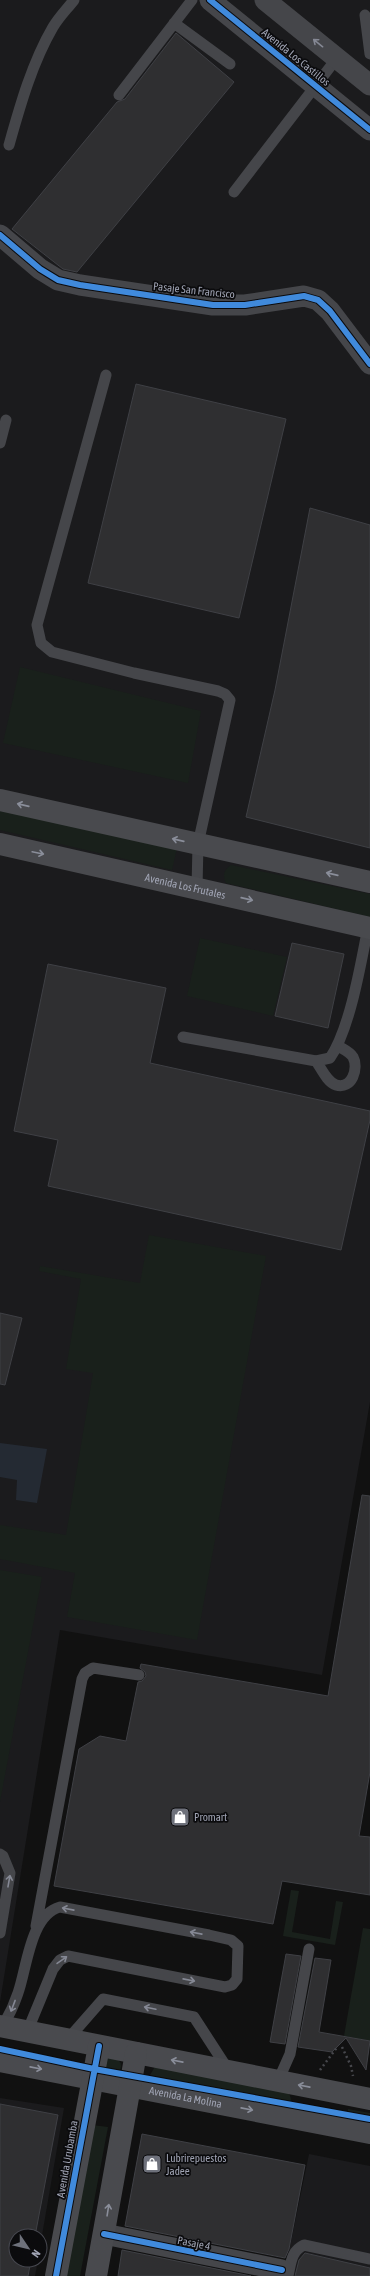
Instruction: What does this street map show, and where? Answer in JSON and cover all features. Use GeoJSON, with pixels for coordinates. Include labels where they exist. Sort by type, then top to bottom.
{"type":"FeatureCollection","features":[{"type":"Feature","properties":{"kind":"main road"},"geometry":{"type":"LineString","coordinates":[[0,800],[370,882]]}},
{"type":"Feature","properties":{"kind":"main road","name":"Avenida Los Frutales"},"geometry":{"type":"LineString","coordinates":[[0,844],[369,928]]}},
{"type":"Feature","properties":{"kind":"main road"},"geometry":{"type":"LineString","coordinates":[[1,2027],[363,2097]]}},
{"type":"Feature","properties":{"kind":"main road","name":"Avenida Urubamba"},"geometry":{"type":"LineString","coordinates":[[56,2276],[99,2046]]}},
{"type":"Feature","properties":{"kind":"main road"},"geometry":{"type":"LineString","coordinates":[[96,2276],[136,2053]]}},
{"type":"Feature","properties":{"kind":"main road","name":"Avenida La Molina"},"geometry":{"type":"LineString","coordinates":[[0,2061],[370,2133]]}},
{"type":"Feature","properties":{"kind":"main road"},"geometry":{"type":"LineString","coordinates":[[319,2089],[323,2124]]}},
{"type":"Feature","properties":{"kind":"street","name":"Avenida Los Castillos"},"geometry":{"type":"LineString","coordinates":[[210,0],[370,130]]}},
{"type":"Feature","properties":{"kind":"street"},"geometry":{"type":"LineString","coordinates":[[265,0],[370,85]]}},
{"type":"Feature","properties":{"kind":"street","name":"Pasaje San Francisco"},"geometry":{"type":"LineString","coordinates":[[0,235],[40,269],[58,280],[80,285],[221,305],[245,305],[304,296],[318,300],[330,311],[370,364]]}},
{"type":"Feature","properties":{"kind":"street","name":"Pasaje 4"},"geometry":{"type":"LineString","coordinates":[[104,2234],[285,2273]]}},
{"type":"Feature","properties":{"kind":"lane"},"geometry":{"type":"LineString","coordinates":[[9,145],[20,108],[53,26],[74,0]]}},
{"type":"Feature","properties":{"kind":"lane"},"geometry":{"type":"LineString","coordinates":[[119,96],[192,0]]}},
{"type":"Feature","properties":{"kind":"lane"},"geometry":{"type":"LineString","coordinates":[[365,15],[370,54]]}},
{"type":"Feature","properties":{"kind":"lane"},"geometry":{"type":"LineString","coordinates":[[174,23],[230,64]]}},
{"type":"Feature","properties":{"kind":"lane"},"geometry":{"type":"LineString","coordinates":[[234,192],[337,58]]}},
{"type":"Feature","properties":{"kind":"lane"},"geometry":{"type":"LineString","coordinates":[[106,375],[37,625],[41,642],[52,652],[134,673],[218,690],[225,694],[230,700],[198,844],[197,888]]}},
{"type":"Feature","properties":{"kind":"lane"},"geometry":{"type":"LineString","coordinates":[[0,443],[6,420]]}},
{"type":"Feature","properties":{"kind":"lane"},"geometry":{"type":"LineString","coordinates":[[184,1037],[316,1061],[330,1058],[338,1046],[360,968],[369,928]]}},
{"type":"Feature","properties":{"kind":"lane"},"geometry":{"type":"LineString","coordinates":[[316,1061],[330,1080],[336,1085],[343,1085],[349,1082],[354,1076],[355,1062],[352,1055],[338,1046]]}},
{"type":"Feature","properties":{"kind":"lane"},"geometry":{"type":"LineString","coordinates":[[1,2027],[11,2012],[18,1993],[35,1930],[82,1679],[86,1673],[93,1668],[139,1675]]}},
{"type":"Feature","properties":{"kind":"lane"},"geometry":{"type":"LineString","coordinates":[[0,1854],[3,1856],[10,1873],[0,1933]]}},
{"type":"Feature","properties":{"kind":"lane"},"geometry":{"type":"LineString","coordinates":[[27,2032],[53,1969],[60,1960],[68,1956],[225,1987],[232,1985],[237,1979],[238,1946],[230,1940],[60,1907],[45,1916],[35,1930]]}},
{"type":"Feature","properties":{"kind":"lane"},"geometry":{"type":"LineString","coordinates":[[278,2081],[290,2054],[309,1949]]}},
{"type":"Feature","properties":{"kind":"lane"},"geometry":{"type":"LineString","coordinates":[[68,2039],[102,1999],[194,2017],[230,2071]]}},
{"type":"Feature","properties":{"kind":"lane"},"geometry":{"type":"LineString","coordinates":[[285,2273],[296,2248],[304,2244],[370,2259]]}},
{"type":"Feature","properties":{"kind":"path"},"geometry":{"type":"LineString","coordinates":[[319,2089],[338,2046]]}},
{"type":"Feature","properties":{"kind":"path"},"geometry":{"type":"LineString","coordinates":[[342,2047],[363,2097]]}},
{"type":"Feature","properties":{"kind":"shaded area"},"geometry":{"type":"Polygon","coordinates":[[[0,0],[370,0],[370,1402],[322,1675],[60,1630],[0,2002],[0,0]]]}},
{"type":"Feature","properties":{"kind":"shaded area"},"geometry":{"type":"Polygon","coordinates":[[[20,667],[201,711],[188,783],[3,743],[20,667]]]}},
{"type":"Feature","properties":{"kind":"shaded area"},"geometry":{"type":"Polygon","coordinates":[[[0,808],[177,848],[172,870],[0,830],[0,808]]]}},
{"type":"Feature","properties":{"kind":"shaded area"},"geometry":{"type":"Polygon","coordinates":[[[231,865],[370,894],[370,917],[226,883],[224,873],[231,865]]]}},
{"type":"Feature","properties":{"kind":"shaded area"},"geometry":{"type":"Polygon","coordinates":[[[200,938],[287,957],[273,1016],[187,996],[200,938]]]}},
{"type":"Feature","properties":{"kind":"shaded area"},"geometry":{"type":"Polygon","coordinates":[[[149,1235],[266,1256],[197,1640],[67,1617],[75,1573],[0,1559],[0,1525],[66,1535],[93,1373],[66,1369],[81,1279],[39,1271],[40,1266],[140,1283],[149,1235]]]}},
{"type":"Feature","properties":{"kind":"shaded area"},"geometry":{"type":"Polygon","coordinates":[[[0,1443],[47,1449],[37,1503],[16,1500],[17,1480],[0,1477],[0,1443]]]}},
{"type":"Feature","properties":{"kind":"shaded area"},"geometry":{"type":"Polygon","coordinates":[[[0,1570],[42,1577],[0,1802],[0,1570]]]}},
{"type":"Feature","properties":{"kind":"shaded area"},"geometry":{"type":"Polygon","coordinates":[[[291,1890],[299,1891],[292,1932],[330,1939],[336,1901],[343,1902],[335,1945],[283,1936],[291,1890]]]}},
{"type":"Feature","properties":{"kind":"shaded area"},"geometry":{"type":"Polygon","coordinates":[[[363,1928],[370,1929],[370,2041],[344,2036],[363,1928]]]}},
{"type":"Feature","properties":{"kind":"shaded area"},"geometry":{"type":"Polygon","coordinates":[[[112,2057],[118,2060],[121,2066],[118,2072],[112,2075],[106,2072],[103,2066],[106,2060],[112,2057]]]}},
{"type":"Feature","properties":{"kind":"shaded area"},"geometry":{"type":"Polygon","coordinates":[[[156,2065],[286,2090],[291,2100],[288,2106],[153,2083],[150,2075],[156,2065]]]}},
{"type":"Feature","properties":{"kind":"shaded area"},"geometry":{"type":"Polygon","coordinates":[[[0,2098],[64,2108],[43,2228],[8,2228],[8,2268],[36,2268],[35,2276],[0,2276],[0,2098]]]}},
{"type":"Feature","properties":{"kind":"shaded area"},"geometry":{"type":"Polygon","coordinates":[[[348,2109],[370,2113],[370,2120],[348,2116],[348,2109]]]}},
{"type":"Feature","properties":{"kind":"shaded area"},"geometry":{"type":"Polygon","coordinates":[[[92,2125],[108,2127],[80,2276],[64,2276],[92,2125]]]}},
{"type":"Feature","properties":{"kind":"shaded area"},"geometry":{"type":"Polygon","coordinates":[[[309,2154],[370,2166],[370,2276],[284,2276],[309,2154]]]}},
{"type":"Feature","properties":{"kind":"building"},"geometry":{"type":"Polygon","coordinates":[[[176,33],[234,82],[77,272],[63,269],[12,229],[117,102],[125,99],[176,33]]]}},
{"type":"Feature","properties":{"kind":"building"},"geometry":{"type":"Polygon","coordinates":[[[136,384],[286,419],[239,618],[88,583],[136,384]]]}},
{"type":"Feature","properties":{"kind":"building"},"geometry":{"type":"Polygon","coordinates":[[[310,508],[370,525],[370,848],[246,817],[275,690],[310,508]]]}},
{"type":"Feature","properties":{"kind":"building"},"geometry":{"type":"Polygon","coordinates":[[[292,943],[344,954],[328,1028],[275,1016],[292,943]]]}},
{"type":"Feature","properties":{"kind":"building"},"geometry":{"type":"Polygon","coordinates":[[[48,964],[166,988],[150,1063],[370,1111],[370,1120],[341,1250],[48,1186],[58,1140],[14,1131],[48,964]]]}},
{"type":"Feature","properties":{"kind":"building"},"geometry":{"type":"Polygon","coordinates":[[[0,1313],[22,1318],[5,1385],[0,1384],[0,1313]]]}},
{"type":"Feature","properties":{"kind":"building","name":"Promart"},"geometry":{"type":"Polygon","coordinates":[[[362,1495],[370,1496],[370,1772],[359,1836],[370,1837],[370,1895],[282,1881],[273,1924],[54,1886],[79,1749],[100,1736],[126,1741],[138,1682],[142,1681],[146,1676],[145,1672],[140,1668],[141,1664],[328,1696],[362,1495]]]}},
{"type":"Feature","properties":{"kind":"building"},"geometry":{"type":"Polygon","coordinates":[[[286,1954],[301,1956],[285,2044],[270,2042],[286,1954]]]}},
{"type":"Feature","properties":{"kind":"building"},"geometry":{"type":"Polygon","coordinates":[[[315,1958],[331,1960],[319,2032],[370,2041],[366,2070],[346,2038],[332,2052],[298,2047],[315,1958]]]}},
{"type":"Feature","properties":{"kind":"building"},"geometry":{"type":"Polygon","coordinates":[[[0,2104],[58,2115],[37,2228],[8,2228],[8,2268],[30,2268],[28,2276],[0,2276],[0,2104]]]}},
{"type":"Feature","properties":{"kind":"building"},"geometry":{"type":"Polygon","coordinates":[[[142,2134],[305,2165],[289,2249],[285,2258],[125,2226],[142,2134]]]}},
{"type":"Feature","properties":{"kind":"building"},"geometry":{"type":"Polygon","coordinates":[[[122,2250],[251,2276],[118,2276],[122,2250]]]}},
{"type":"Feature","properties":{"kind":"building"},"geometry":{"type":"Polygon","coordinates":[[[305,2253],[370,2268],[370,2276],[295,2276],[299,2260],[305,2253]]]}},
{"type":"Feature","properties":{"kind":"cycle path"},"geometry":{"type":"LineString","coordinates":[[210,0],[370,130]]}},
{"type":"Feature","properties":{"kind":"cycle path"},"geometry":{"type":"LineString","coordinates":[[0,235],[40,269],[58,280],[80,285],[213,305],[245,305],[304,296],[318,300],[330,311],[370,364]]}},
{"type":"Feature","properties":{"kind":"cycle path"},"geometry":{"type":"LineString","coordinates":[[56,2276],[99,2046]]}},
{"type":"Feature","properties":{"kind":"cycle path"},"geometry":{"type":"LineString","coordinates":[[0,2049],[94,2069],[370,2119]]}},
{"type":"Feature","properties":{"kind":"cycle path"},"geometry":{"type":"LineString","coordinates":[[104,2234],[282,2270]]}},
{"type":"Feature","properties":{"kind":"place","name":"Promart"},"geometry":{"type":"Point","coordinates":[180,1817]}},
{"type":"Feature","properties":{"kind":"place","name":"Lubrirepuestos Jadee"},"geometry":{"type":"Point","coordinates":[152,2164]}}]}
